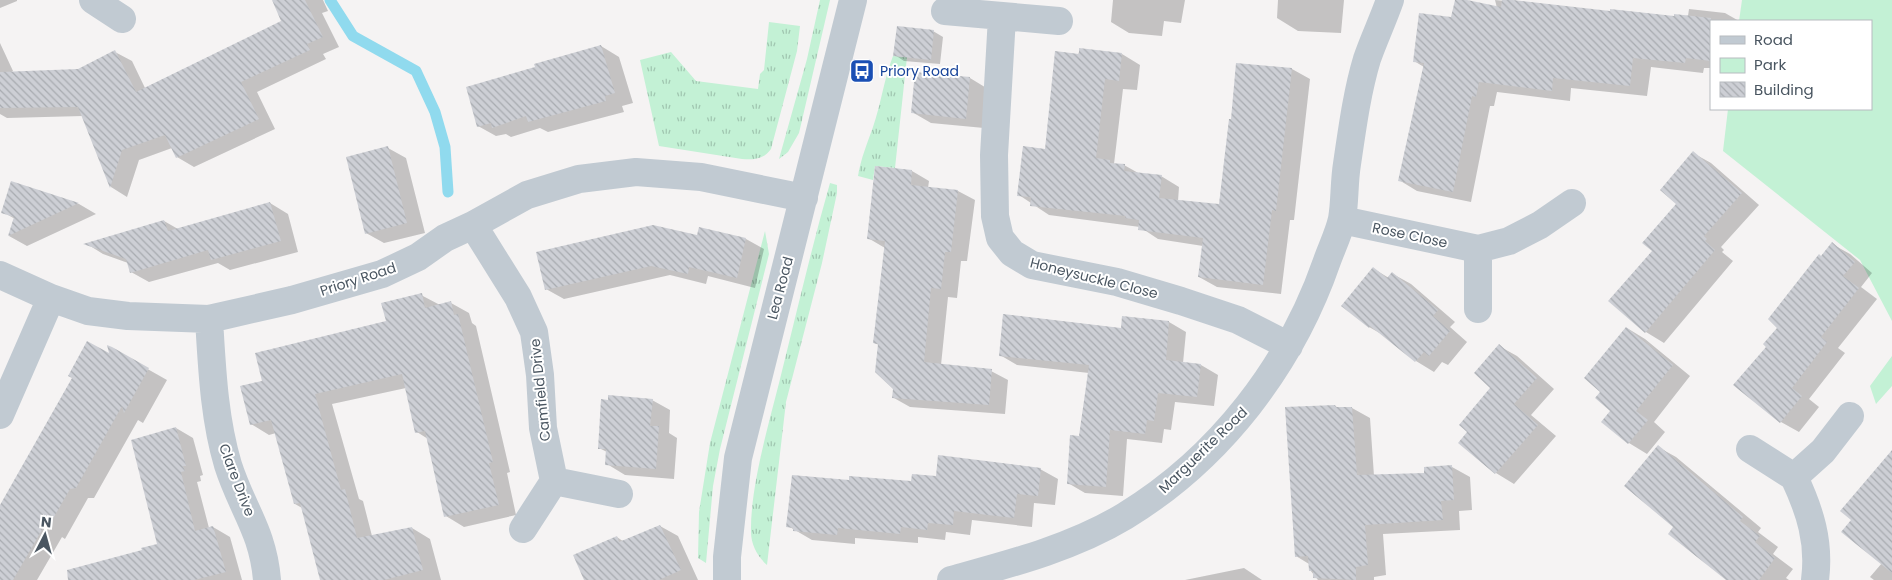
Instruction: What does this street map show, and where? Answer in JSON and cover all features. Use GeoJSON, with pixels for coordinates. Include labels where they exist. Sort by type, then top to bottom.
{"type":"FeatureCollection","features":[{"type":"Feature","properties":{"kind":"street"},"geometry":{"type":"LineString","coordinates":[[93,0],[122,19]]}},
{"type":"Feature","properties":{"kind":"street","name":"Lea Road"},"geometry":{"type":"LineString","coordinates":[[727,580],[727,557],[738,458],[853,0]]}},
{"type":"Feature","properties":{"kind":"street","name":"Marguerite Road"},"geometry":{"type":"LineString","coordinates":[[951,580],[1014,562],[1081,538],[1124,517],[1171,485],[1242,417],[1270,378],[1302,324],[1321,280],[1342,220],[1347,165],[1367,60],[1390,0]]}},
{"type":"Feature","properties":{"kind":"street"},"geometry":{"type":"LineString","coordinates":[[946,11],[1059,21]]}},
{"type":"Feature","properties":{"kind":"street","name":"Honeysuckle Close"},"geometry":{"type":"LineString","coordinates":[[1002,17],[995,137],[995,216],[1000,238],[1012,253],[1032,265],[1117,282],[1238,320],[1289,346]]}},
{"type":"Feature","properties":{"kind":"street","name":"Priory Road"},"geometry":{"type":"LineString","coordinates":[[0,275],[52,298],[88,311],[162,319],[209,319],[292,300],[382,274],[418,257],[445,238],[527,195],[579,179],[636,172],[701,177],[804,198]]}},
{"type":"Feature","properties":{"kind":"street","name":"Rose Close"},"geometry":{"type":"LineString","coordinates":[[1342,220],[1478,249],[1510,241],[1540,225],[1572,203]]}},
{"type":"Feature","properties":{"kind":"street","name":"Camfield Drive"},"geometry":{"type":"LineString","coordinates":[[473,225],[518,297],[534,332],[540,375],[543,428],[554,481]]}},
{"type":"Feature","properties":{"kind":"street"},"geometry":{"type":"LineString","coordinates":[[1478,249],[1478,309]]}},
{"type":"Feature","properties":{"kind":"street"},"geometry":{"type":"LineString","coordinates":[[0,415],[52,298]]}},
{"type":"Feature","properties":{"kind":"street","name":"Clare Drive"},"geometry":{"type":"LineString","coordinates":[[209,319],[215,402],[220,434],[229,468],[257,531],[265,556],[266,580]]}},
{"type":"Feature","properties":{"kind":"street"},"geometry":{"type":"LineString","coordinates":[[1794,477],[1823,451],[1850,416]]}},
{"type":"Feature","properties":{"kind":"street"},"geometry":{"type":"LineString","coordinates":[[1750,449],[1794,477],[1809,508],[1816,550],[1815,580]]}},
{"type":"Feature","properties":{"kind":"street"},"geometry":{"type":"LineString","coordinates":[[523,528],[554,481],[619,494]]}},
{"type":"Feature","properties":{"kind":"green space"},"geometry":{"type":"Polygon","coordinates":[[[820,0],[830,0],[799,133],[788,152],[779,159],[807,59],[820,0]]]}},
{"type":"Feature","properties":{"kind":"green space"},"geometry":{"type":"Polygon","coordinates":[[[1742,0],[1892,0],[1892,321],[1860,260],[1723,151],[1728,110],[1872,110],[1872,20],[1739,20],[1742,0]]]}},
{"type":"Feature","properties":{"kind":"green space"},"geometry":{"type":"Polygon","coordinates":[[[769,22],[800,26],[797,51],[771,149],[765,155],[758,158],[742,159],[659,146],[640,60],[671,52],[696,81],[758,89],[760,74],[764,70],[769,22]]]}},
{"type":"Feature","properties":{"kind":"green space"},"geometry":{"type":"Polygon","coordinates":[[[893,56],[907,57],[895,168],[875,166],[873,180],[858,176],[893,56]]]}},
{"type":"Feature","properties":{"kind":"green space"},"geometry":{"type":"Polygon","coordinates":[[[830,183],[837,185],[837,193],[822,263],[786,402],[767,565],[756,550],[751,537],[757,474],[830,183]]]}},
{"type":"Feature","properties":{"kind":"green space"},"geometry":{"type":"Polygon","coordinates":[[[765,231],[769,254],[720,449],[713,486],[706,563],[698,558],[699,512],[710,443],[765,231]]]}},
{"type":"Feature","properties":{"kind":"green space"},"geometry":{"type":"Polygon","coordinates":[[[1892,356],[1892,386],[1876,404],[1870,386],[1892,356]]]}},
{"type":"Feature","properties":{"kind":"building"},"geometry":{"type":"Polygon","coordinates":[[[272,0],[305,0],[323,37],[307,44],[310,50],[241,82],[259,119],[176,158],[165,135],[122,150],[110,188],[78,107],[0,108],[0,72],[78,69],[115,50],[136,92],[281,21],[272,0]]]}},
{"type":"Feature","properties":{"kind":"building"},"geometry":{"type":"Polygon","coordinates":[[[1455,0],[1467,0],[1501,7],[1502,0],[1513,0],[1610,11],[1610,9],[1711,18],[1710,61],[1686,58],[1685,63],[1633,58],[1630,86],[1553,78],[1552,91],[1479,82],[1476,97],[1472,96],[1453,192],[1398,181],[1424,63],[1413,62],[1419,13],[1451,17],[1455,0]]]}},
{"type":"Feature","properties":{"kind":"building"},"geometry":{"type":"Polygon","coordinates":[[[897,26],[934,30],[931,60],[893,56],[897,26]]]}},
{"type":"Feature","properties":{"kind":"building"},"geometry":{"type":"Polygon","coordinates":[[[601,45],[615,93],[605,96],[606,101],[528,122],[526,116],[492,128],[491,123],[477,127],[466,87],[535,67],[534,64],[601,45]]]}},
{"type":"Feature","properties":{"kind":"building"},"geometry":{"type":"Polygon","coordinates":[[[1079,48],[1122,53],[1119,81],[1105,79],[1096,158],[1110,160],[1110,163],[1125,164],[1124,171],[1162,175],[1159,198],[1219,204],[1229,119],[1231,119],[1236,63],[1292,68],[1276,211],[1272,210],[1263,285],[1198,277],[1203,238],[1138,230],[1139,220],[1125,218],[1126,216],[1030,206],[1031,197],[1017,196],[1023,146],[1045,149],[1055,51],[1079,54],[1079,48]]]}},
{"type":"Feature","properties":{"kind":"building"},"geometry":{"type":"Polygon","coordinates":[[[915,72],[970,77],[966,119],[911,113],[915,72]]]}},
{"type":"Feature","properties":{"kind":"building"},"geometry":{"type":"Polygon","coordinates":[[[388,146],[407,223],[365,234],[346,157],[388,146]]]}},
{"type":"Feature","properties":{"kind":"building"},"geometry":{"type":"Polygon","coordinates":[[[1693,151],[1742,193],[1704,236],[1707,239],[1705,241],[1715,250],[1645,333],[1608,301],[1652,251],[1642,243],[1676,204],[1660,190],[1693,151]]]}},
{"type":"Feature","properties":{"kind":"building"},"geometry":{"type":"Polygon","coordinates":[[[875,166],[912,170],[911,185],[958,190],[951,252],[945,252],[941,289],[931,288],[924,362],[992,369],[989,405],[892,398],[893,389],[875,372],[878,344],[873,343],[885,241],[867,239],[875,166]]]}},
{"type":"Feature","properties":{"kind":"building"},"geometry":{"type":"Polygon","coordinates":[[[11,181],[79,203],[8,236],[14,217],[1,213],[11,181]]]}},
{"type":"Feature","properties":{"kind":"building"},"geometry":{"type":"Polygon","coordinates":[[[270,202],[281,241],[211,260],[208,250],[130,273],[126,259],[83,244],[164,220],[168,231],[270,202]]]}},
{"type":"Feature","properties":{"kind":"building"},"geometry":{"type":"Polygon","coordinates":[[[653,225],[697,235],[699,227],[746,238],[737,278],[689,267],[688,274],[651,266],[545,290],[536,252],[653,225]]]}},
{"type":"Feature","properties":{"kind":"building"},"geometry":{"type":"Polygon","coordinates":[[[1832,242],[1855,262],[1843,276],[1859,288],[1821,337],[1827,342],[1792,388],[1802,396],[1780,423],[1733,385],[1766,347],[1763,344],[1777,328],[1768,319],[1819,254],[1821,256],[1832,242]]]}},
{"type":"Feature","properties":{"kind":"building"},"geometry":{"type":"Polygon","coordinates":[[[1373,267],[1387,278],[1392,272],[1438,310],[1433,316],[1450,331],[1429,356],[1424,352],[1415,362],[1370,326],[1369,328],[1341,306],[1373,267]]]}},
{"type":"Feature","properties":{"kind":"building"},"geometry":{"type":"Polygon","coordinates":[[[422,293],[425,308],[451,301],[454,315],[458,314],[493,462],[489,463],[499,505],[444,517],[425,431],[415,433],[402,374],[315,394],[341,490],[345,489],[357,538],[412,527],[423,570],[384,580],[320,580],[300,503],[294,504],[271,420],[250,425],[240,386],[262,381],[255,353],[386,321],[381,303],[422,293]]]}},
{"type":"Feature","properties":{"kind":"building"},"geometry":{"type":"Polygon","coordinates":[[[1003,314],[1121,328],[1122,316],[1169,321],[1166,360],[1201,364],[1197,397],[1158,393],[1154,421],[1147,420],[1145,434],[1110,430],[1106,487],[1067,484],[1070,435],[1079,436],[1089,365],[999,356],[1003,314]]]}},
{"type":"Feature","properties":{"kind":"building"},"geometry":{"type":"Polygon","coordinates":[[[1626,327],[1673,365],[1636,411],[1648,420],[1628,444],[1601,422],[1610,411],[1595,398],[1600,392],[1584,378],[1626,327]]]}},
{"type":"Feature","properties":{"kind":"building"},"geometry":{"type":"Polygon","coordinates":[[[87,341],[109,353],[107,345],[112,347],[149,368],[124,413],[122,406],[76,488],[70,489],[47,529],[43,528],[13,580],[0,580],[0,505],[72,378],[68,376],[87,341]]]}},
{"type":"Feature","properties":{"kind":"building"},"geometry":{"type":"Polygon","coordinates":[[[1499,344],[1537,378],[1514,404],[1538,425],[1495,474],[1458,443],[1467,432],[1459,425],[1490,388],[1474,373],[1499,344]]]}},
{"type":"Feature","properties":{"kind":"building"},"geometry":{"type":"Polygon","coordinates":[[[608,395],[653,399],[650,426],[659,426],[656,469],[605,465],[606,449],[598,449],[601,399],[608,400],[608,395]]]}},
{"type":"Feature","properties":{"kind":"building"},"geometry":{"type":"Polygon","coordinates":[[[1335,405],[1336,407],[1352,407],[1357,475],[1424,473],[1424,467],[1452,465],[1454,500],[1441,501],[1443,520],[1365,525],[1368,565],[1356,567],[1356,580],[1313,578],[1313,571],[1309,571],[1308,556],[1295,557],[1285,407],[1335,405]]]}},
{"type":"Feature","properties":{"kind":"building"},"geometry":{"type":"Polygon","coordinates":[[[176,427],[186,466],[183,466],[185,471],[181,472],[195,531],[213,526],[226,572],[194,580],[68,580],[67,570],[142,550],[141,548],[157,544],[131,440],[176,427]]]}},
{"type":"Feature","properties":{"kind":"building"},"geometry":{"type":"Polygon","coordinates":[[[1658,445],[1743,517],[1740,521],[1760,536],[1755,542],[1775,558],[1759,580],[1726,580],[1668,534],[1673,527],[1624,486],[1658,445]]]}},
{"type":"Feature","properties":{"kind":"building"},"geometry":{"type":"Polygon","coordinates":[[[1892,450],[1892,573],[1841,532],[1851,520],[1840,511],[1892,450]]]}},
{"type":"Feature","properties":{"kind":"building"},"geometry":{"type":"Polygon","coordinates":[[[938,455],[1041,468],[1038,496],[1017,494],[1014,518],[954,511],[953,525],[928,523],[927,530],[901,527],[900,534],[838,528],[837,535],[793,531],[793,528],[786,527],[792,475],[849,480],[849,476],[911,481],[912,474],[936,476],[938,455]]]}},
{"type":"Feature","properties":{"kind":"building"},"geometry":{"type":"Polygon","coordinates":[[[660,525],[681,570],[659,580],[584,580],[573,555],[617,536],[619,542],[660,525]]]}},
{"type":"Feature","properties":{"kind":"waterway"},"geometry":{"type":"LineString","coordinates":[[330,0],[353,36],[416,71],[435,112],[445,147],[448,192]]}},
{"type":"Feature","properties":{"kind":"place","name":"Priory Road"},"geometry":{"type":"Point","coordinates":[862,71]}}]}
